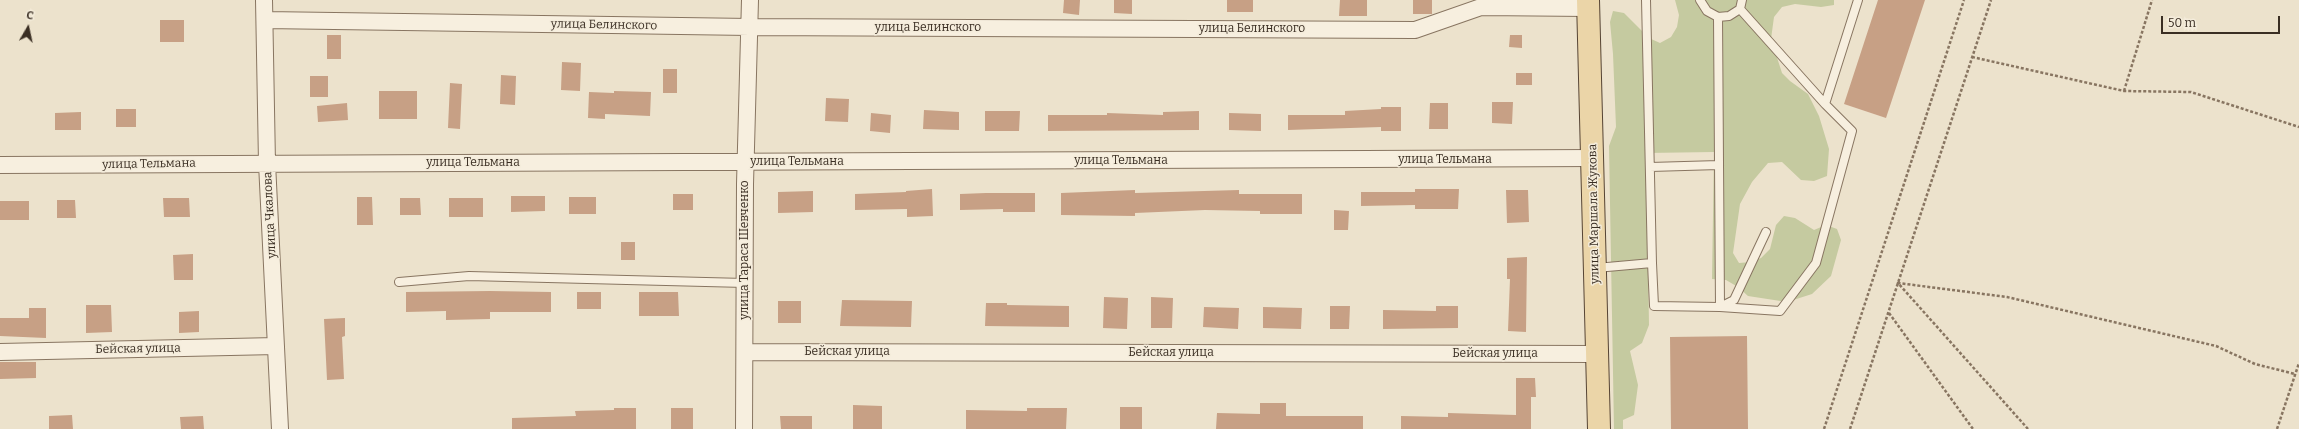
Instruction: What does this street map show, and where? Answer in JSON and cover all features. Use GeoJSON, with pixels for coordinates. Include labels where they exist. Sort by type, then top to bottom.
{"type":"FeatureCollection","features":[{"type":"Feature","properties":{"kind":"main road","name":"улица Маршала Жукова"},"geometry":{"type":"LineString","coordinates":[[1588,4],[1594,158],[1598,429]]}},
{"type":"Feature","properties":{"kind":"street","name":"улица Чкалова"},"geometry":{"type":"LineString","coordinates":[[264,0],[267,163],[280,429]]}},
{"type":"Feature","properties":{"kind":"street","name":"улица Тараса Шевченко"},"geometry":{"type":"LineString","coordinates":[[744,429],[746,162],[750,0]]}},
{"type":"Feature","properties":{"kind":"street","name":"улица Белинского"},"geometry":{"type":"LineString","coordinates":[[264,20],[750,28],[1416,30],[1481,7],[1588,4]]}},
{"type":"Feature","properties":{"kind":"street","name":"улица Тельмана"},"geometry":{"type":"LineString","coordinates":[[0,165],[1594,158]]}},
{"type":"Feature","properties":{"kind":"street","name":"Бейская улица"},"geometry":{"type":"LineString","coordinates":[[0,352],[276,346]]}},
{"type":"Feature","properties":{"kind":"street","name":"Бейская улица"},"geometry":{"type":"LineString","coordinates":[[745,352],[1597,354]]}},
{"type":"Feature","properties":{"kind":"lane"},"geometry":{"type":"LineString","coordinates":[[1646,0],[1654,306],[1720,307],[1780,311],[1816,263],[1852,131],[1825,104],[1740,9]]}},
{"type":"Feature","properties":{"kind":"lane"},"geometry":{"type":"LineString","coordinates":[[1700,0],[1707,11],[1718,17],[1729,16],[1740,9],[1742,0]]}},
{"type":"Feature","properties":{"kind":"lane"},"geometry":{"type":"LineString","coordinates":[[1825,104],[1858,0]]}},
{"type":"Feature","properties":{"kind":"lane"},"geometry":{"type":"LineString","coordinates":[[1718,17],[1720,307]]}},
{"type":"Feature","properties":{"kind":"lane"},"geometry":{"type":"LineString","coordinates":[[1650,167],[1719,165]]}},
{"type":"Feature","properties":{"kind":"lane"},"geometry":{"type":"LineString","coordinates":[[1720,307],[1734,300],[1766,232]]}},
{"type":"Feature","properties":{"kind":"lane"},"geometry":{"type":"LineString","coordinates":[[1595,268],[1652,263]]}},
{"type":"Feature","properties":{"kind":"lane"},"geometry":{"type":"LineString","coordinates":[[399,282],[469,276],[746,283]]}},
{"type":"Feature","properties":{"kind":"path"},"geometry":{"type":"LineString","coordinates":[[1824,429],[1964,0]]}},
{"type":"Feature","properties":{"kind":"path"},"geometry":{"type":"LineString","coordinates":[[1850,429],[1991,0]]}},
{"type":"Feature","properties":{"kind":"path"},"geometry":{"type":"LineString","coordinates":[[2124,91],[2152,0]]}},
{"type":"Feature","properties":{"kind":"path"},"geometry":{"type":"LineString","coordinates":[[1972,56],[2124,91],[2191,92],[2299,127]]}},
{"type":"Feature","properties":{"kind":"path"},"geometry":{"type":"LineString","coordinates":[[1898,283],[2007,297],[2216,346],[2255,364],[2295,374]]}},
{"type":"Feature","properties":{"kind":"path"},"geometry":{"type":"LineString","coordinates":[[1898,283],[2028,429]]}},
{"type":"Feature","properties":{"kind":"path"},"geometry":{"type":"LineString","coordinates":[[1888,312],[1973,429]]}},
{"type":"Feature","properties":{"kind":"path"},"geometry":{"type":"LineString","coordinates":[[2277,429],[2299,363]]}},
{"type":"Feature","properties":{"kind":"green space"},"geometry":{"type":"Polygon","coordinates":[[[1675,0],[1834,0],[1834,5],[1821,7],[1795,4],[1782,7],[1774,17],[1771,39],[1782,73],[1808,94],[1819,116],[1829,149],[1827,176],[1814,181],[1801,180],[1782,162],[1768,163],[1752,182],[1740,204],[1733,253],[1739,263],[1751,262],[1761,258],[1770,249],[1776,225],[1784,216],[1795,218],[1814,230],[1826,225],[1837,229],[1841,240],[1831,276],[1812,294],[1787,302],[1748,296],[1738,287],[1726,280],[1712,279],[1714,152],[1646,153],[1649,325],[1642,343],[1630,351],[1638,385],[1634,415],[1623,420],[1623,429],[1614,429],[1609,146],[1616,127],[1610,22],[1613,11],[1624,13],[1649,38],[1660,43],[1671,37],[1677,27],[1679,15],[1675,0]]]}},
{"type":"Feature","properties":{"kind":"building"},"geometry":{"type":"Polygon","coordinates":[[[1064,0],[1080,0],[1079,15],[1063,13],[1064,0]]]}},
{"type":"Feature","properties":{"kind":"building"},"geometry":{"type":"Polygon","coordinates":[[[1114,0],[1132,0],[1132,14],[1114,13],[1114,0]]]}},
{"type":"Feature","properties":{"kind":"building"},"geometry":{"type":"Polygon","coordinates":[[[1227,0],[1253,0],[1253,12],[1227,12],[1227,0]]]}},
{"type":"Feature","properties":{"kind":"building"},"geometry":{"type":"Polygon","coordinates":[[[1340,0],[1367,0],[1367,16],[1339,16],[1340,0]]]}},
{"type":"Feature","properties":{"kind":"building"},"geometry":{"type":"Polygon","coordinates":[[[1413,0],[1432,0],[1432,14],[1413,14],[1413,0]]]}},
{"type":"Feature","properties":{"kind":"building"},"geometry":{"type":"Polygon","coordinates":[[[1878,0],[1925,0],[1886,118],[1844,104],[1878,0]]]}},
{"type":"Feature","properties":{"kind":"building"},"geometry":{"type":"Polygon","coordinates":[[[160,20],[184,20],[184,42],[160,42],[160,20]]]}},
{"type":"Feature","properties":{"kind":"building"},"geometry":{"type":"Polygon","coordinates":[[[327,35],[341,35],[341,59],[327,59],[327,35]]]}},
{"type":"Feature","properties":{"kind":"building"},"geometry":{"type":"Polygon","coordinates":[[[1510,35],[1522,35],[1522,48],[1509,47],[1510,35]]]}},
{"type":"Feature","properties":{"kind":"building"},"geometry":{"type":"Polygon","coordinates":[[[562,62],[581,63],[580,91],[561,90],[562,62]]]}},
{"type":"Feature","properties":{"kind":"building"},"geometry":{"type":"Polygon","coordinates":[[[663,69],[677,69],[677,93],[663,93],[663,69]]]}},
{"type":"Feature","properties":{"kind":"building"},"geometry":{"type":"Polygon","coordinates":[[[1516,73],[1532,73],[1532,85],[1516,85],[1516,73]]]}},
{"type":"Feature","properties":{"kind":"building"},"geometry":{"type":"Polygon","coordinates":[[[501,75],[516,76],[515,105],[500,104],[501,75]]]}},
{"type":"Feature","properties":{"kind":"building"},"geometry":{"type":"Polygon","coordinates":[[[310,76],[328,76],[328,97],[310,97],[310,76]]]}},
{"type":"Feature","properties":{"kind":"building"},"geometry":{"type":"Polygon","coordinates":[[[450,83],[462,84],[460,129],[448,128],[450,83]]]}},
{"type":"Feature","properties":{"kind":"building"},"geometry":{"type":"Polygon","coordinates":[[[379,91],[417,91],[417,119],[379,119],[379,91]]]}},
{"type":"Feature","properties":{"kind":"building"},"geometry":{"type":"Polygon","coordinates":[[[614,91],[651,92],[650,116],[605,114],[605,119],[588,118],[589,92],[614,93],[614,91]]]}},
{"type":"Feature","properties":{"kind":"building"},"geometry":{"type":"Polygon","coordinates":[[[826,98],[849,99],[848,122],[825,121],[826,98]]]}},
{"type":"Feature","properties":{"kind":"building"},"geometry":{"type":"Polygon","coordinates":[[[1492,102],[1513,102],[1512,124],[1492,123],[1492,102]]]}},
{"type":"Feature","properties":{"kind":"building"},"geometry":{"type":"Polygon","coordinates":[[[347,103],[348,120],[318,122],[317,106],[347,103]]]}},
{"type":"Feature","properties":{"kind":"building"},"geometry":{"type":"Polygon","coordinates":[[[1430,103],[1448,103],[1448,129],[1429,129],[1430,103]]]}},
{"type":"Feature","properties":{"kind":"building"},"geometry":{"type":"Polygon","coordinates":[[[1381,107],[1401,107],[1401,131],[1381,131],[1381,127],[1288,130],[1288,115],[1345,115],[1345,111],[1381,109],[1381,107]]]}},
{"type":"Feature","properties":{"kind":"building"},"geometry":{"type":"Polygon","coordinates":[[[116,109],[136,109],[136,127],[116,127],[116,109]]]}},
{"type":"Feature","properties":{"kind":"building"},"geometry":{"type":"Polygon","coordinates":[[[924,110],[959,112],[959,130],[923,129],[924,110]]]}},
{"type":"Feature","properties":{"kind":"building"},"geometry":{"type":"Polygon","coordinates":[[[985,111],[1020,111],[1019,131],[985,131],[985,111]]]}},
{"type":"Feature","properties":{"kind":"building"},"geometry":{"type":"Polygon","coordinates":[[[1199,111],[1199,130],[1048,131],[1048,115],[1107,115],[1107,113],[1163,115],[1163,112],[1199,111]]]}},
{"type":"Feature","properties":{"kind":"building"},"geometry":{"type":"Polygon","coordinates":[[[81,112],[81,130],[55,130],[55,113],[81,112]]]}},
{"type":"Feature","properties":{"kind":"building"},"geometry":{"type":"Polygon","coordinates":[[[871,113],[891,115],[890,133],[870,131],[871,113]]]}},
{"type":"Feature","properties":{"kind":"building"},"geometry":{"type":"Polygon","coordinates":[[[1229,113],[1261,114],[1261,131],[1229,130],[1229,113]]]}},
{"type":"Feature","properties":{"kind":"building"},"geometry":{"type":"Polygon","coordinates":[[[932,189],[933,216],[907,217],[907,209],[855,210],[855,194],[906,192],[932,189]]]}},
{"type":"Feature","properties":{"kind":"building"},"geometry":{"type":"Polygon","coordinates":[[[1415,189],[1459,189],[1458,209],[1415,209],[1415,205],[1361,206],[1361,192],[1415,192],[1415,189]]]}},
{"type":"Feature","properties":{"kind":"building"},"geometry":{"type":"Polygon","coordinates":[[[1135,190],[1135,193],[1239,190],[1239,194],[1302,194],[1302,214],[1260,214],[1260,211],[1205,210],[1135,213],[1135,216],[1061,215],[1061,193],[1135,190]]]}},
{"type":"Feature","properties":{"kind":"building"},"geometry":{"type":"Polygon","coordinates":[[[1506,190],[1528,190],[1529,222],[1507,223],[1506,190]]]}},
{"type":"Feature","properties":{"kind":"building"},"geometry":{"type":"Polygon","coordinates":[[[813,191],[813,212],[778,213],[778,192],[813,191]]]}},
{"type":"Feature","properties":{"kind":"building"},"geometry":{"type":"Polygon","coordinates":[[[1035,193],[1035,212],[1003,212],[1003,209],[960,210],[960,194],[1035,193]]]}},
{"type":"Feature","properties":{"kind":"building"},"geometry":{"type":"Polygon","coordinates":[[[673,194],[693,194],[693,210],[673,210],[673,194]]]}},
{"type":"Feature","properties":{"kind":"building"},"geometry":{"type":"Polygon","coordinates":[[[511,196],[545,196],[545,211],[511,212],[511,196]]]}},
{"type":"Feature","properties":{"kind":"building"},"geometry":{"type":"Polygon","coordinates":[[[357,197],[372,197],[373,225],[357,225],[357,197]]]}},
{"type":"Feature","properties":{"kind":"building"},"geometry":{"type":"Polygon","coordinates":[[[569,197],[596,197],[596,214],[569,214],[569,197]]]}},
{"type":"Feature","properties":{"kind":"building"},"geometry":{"type":"Polygon","coordinates":[[[163,198],[189,198],[190,217],[164,217],[163,198]]]}},
{"type":"Feature","properties":{"kind":"building"},"geometry":{"type":"Polygon","coordinates":[[[400,198],[420,198],[421,215],[400,215],[400,198]]]}},
{"type":"Feature","properties":{"kind":"building"},"geometry":{"type":"Polygon","coordinates":[[[449,198],[483,198],[483,217],[449,217],[449,198]]]}},
{"type":"Feature","properties":{"kind":"building"},"geometry":{"type":"Polygon","coordinates":[[[57,200],[75,200],[76,218],[57,218],[57,200]]]}},
{"type":"Feature","properties":{"kind":"building"},"geometry":{"type":"Polygon","coordinates":[[[0,201],[29,201],[29,220],[0,220],[0,201]]]}},
{"type":"Feature","properties":{"kind":"building"},"geometry":{"type":"Polygon","coordinates":[[[1334,210],[1349,211],[1348,230],[1334,230],[1334,210]]]}},
{"type":"Feature","properties":{"kind":"building"},"geometry":{"type":"Polygon","coordinates":[[[621,242],[635,242],[635,260],[621,260],[621,242]]]}},
{"type":"Feature","properties":{"kind":"building"},"geometry":{"type":"Polygon","coordinates":[[[193,254],[193,280],[174,280],[173,255],[193,254]]]}},
{"type":"Feature","properties":{"kind":"building"},"geometry":{"type":"Polygon","coordinates":[[[1527,257],[1526,332],[1508,331],[1510,279],[1507,279],[1507,258],[1527,257]]]}},
{"type":"Feature","properties":{"kind":"building"},"geometry":{"type":"Polygon","coordinates":[[[406,292],[551,292],[551,312],[490,312],[490,319],[446,320],[446,311],[406,312],[406,292]]]}},
{"type":"Feature","properties":{"kind":"building"},"geometry":{"type":"Polygon","coordinates":[[[577,292],[601,292],[601,309],[577,309],[577,292]]]}},
{"type":"Feature","properties":{"kind":"building"},"geometry":{"type":"Polygon","coordinates":[[[639,292],[678,292],[679,316],[639,316],[639,292]]]}},
{"type":"Feature","properties":{"kind":"building"},"geometry":{"type":"Polygon","coordinates":[[[1104,297],[1128,298],[1127,329],[1103,328],[1104,297]]]}},
{"type":"Feature","properties":{"kind":"building"},"geometry":{"type":"Polygon","coordinates":[[[1151,297],[1173,298],[1172,328],[1151,328],[1151,297]]]}},
{"type":"Feature","properties":{"kind":"building"},"geometry":{"type":"Polygon","coordinates":[[[842,300],[912,301],[911,327],[840,326],[842,300]]]}},
{"type":"Feature","properties":{"kind":"building"},"geometry":{"type":"Polygon","coordinates":[[[778,301],[801,301],[801,323],[778,323],[778,301]]]}},
{"type":"Feature","properties":{"kind":"building"},"geometry":{"type":"Polygon","coordinates":[[[986,303],[1007,303],[1007,305],[1069,306],[1069,327],[985,326],[986,303]]]}},
{"type":"Feature","properties":{"kind":"building"},"geometry":{"type":"Polygon","coordinates":[[[86,305],[111,305],[112,332],[86,333],[86,305]]]}},
{"type":"Feature","properties":{"kind":"building"},"geometry":{"type":"Polygon","coordinates":[[[1330,306],[1350,306],[1349,329],[1330,329],[1330,306]]]}},
{"type":"Feature","properties":{"kind":"building"},"geometry":{"type":"Polygon","coordinates":[[[1436,306],[1458,306],[1458,328],[1383,329],[1383,310],[1436,311],[1436,306]]]}},
{"type":"Feature","properties":{"kind":"building"},"geometry":{"type":"Polygon","coordinates":[[[1204,307],[1239,308],[1238,329],[1203,327],[1204,307]]]}},
{"type":"Feature","properties":{"kind":"building"},"geometry":{"type":"Polygon","coordinates":[[[1263,307],[1302,308],[1301,329],[1263,328],[1263,307]]]}},
{"type":"Feature","properties":{"kind":"building"},"geometry":{"type":"Polygon","coordinates":[[[29,308],[46,308],[46,338],[0,336],[0,318],[29,318],[29,308]]]}},
{"type":"Feature","properties":{"kind":"building"},"geometry":{"type":"Polygon","coordinates":[[[199,311],[199,332],[179,333],[179,312],[199,311]]]}},
{"type":"Feature","properties":{"kind":"building"},"geometry":{"type":"Polygon","coordinates":[[[345,318],[345,336],[342,337],[344,379],[327,380],[324,319],[345,318]]]}},
{"type":"Feature","properties":{"kind":"building"},"geometry":{"type":"Polygon","coordinates":[[[1747,336],[1748,429],[1671,429],[1670,337],[1747,336]]]}},
{"type":"Feature","properties":{"kind":"building"},"geometry":{"type":"Polygon","coordinates":[[[0,362],[36,362],[36,378],[0,379],[0,362]]]}},
{"type":"Feature","properties":{"kind":"building"},"geometry":{"type":"Polygon","coordinates":[[[1516,378],[1535,378],[1536,397],[1531,397],[1531,429],[1401,429],[1401,416],[1448,417],[1448,413],[1516,415],[1516,378]]]}},
{"type":"Feature","properties":{"kind":"building"},"geometry":{"type":"Polygon","coordinates":[[[1260,403],[1286,403],[1286,416],[1363,416],[1363,429],[1216,429],[1217,413],[1260,414],[1260,403]]]}},
{"type":"Feature","properties":{"kind":"building"},"geometry":{"type":"Polygon","coordinates":[[[853,405],[882,406],[882,429],[853,429],[853,405]]]}},
{"type":"Feature","properties":{"kind":"building"},"geometry":{"type":"Polygon","coordinates":[[[1120,407],[1142,407],[1142,429],[1120,429],[1120,407]]]}},
{"type":"Feature","properties":{"kind":"building"},"geometry":{"type":"Polygon","coordinates":[[[614,408],[636,408],[636,429],[512,429],[512,418],[576,416],[575,411],[614,410],[614,408]]]}},
{"type":"Feature","properties":{"kind":"building"},"geometry":{"type":"Polygon","coordinates":[[[671,408],[693,408],[693,429],[671,429],[671,408]]]}},
{"type":"Feature","properties":{"kind":"building"},"geometry":{"type":"Polygon","coordinates":[[[1027,408],[1067,408],[1066,429],[966,429],[966,410],[1027,411],[1027,408]]]}},
{"type":"Feature","properties":{"kind":"building"},"geometry":{"type":"Polygon","coordinates":[[[72,415],[73,429],[49,429],[49,416],[72,415]]]}},
{"type":"Feature","properties":{"kind":"building"},"geometry":{"type":"Polygon","coordinates":[[[203,416],[204,429],[181,429],[180,417],[203,416]]]}},
{"type":"Feature","properties":{"kind":"building"},"geometry":{"type":"Polygon","coordinates":[[[780,416],[812,416],[812,429],[781,429],[780,416]]]}}]}
